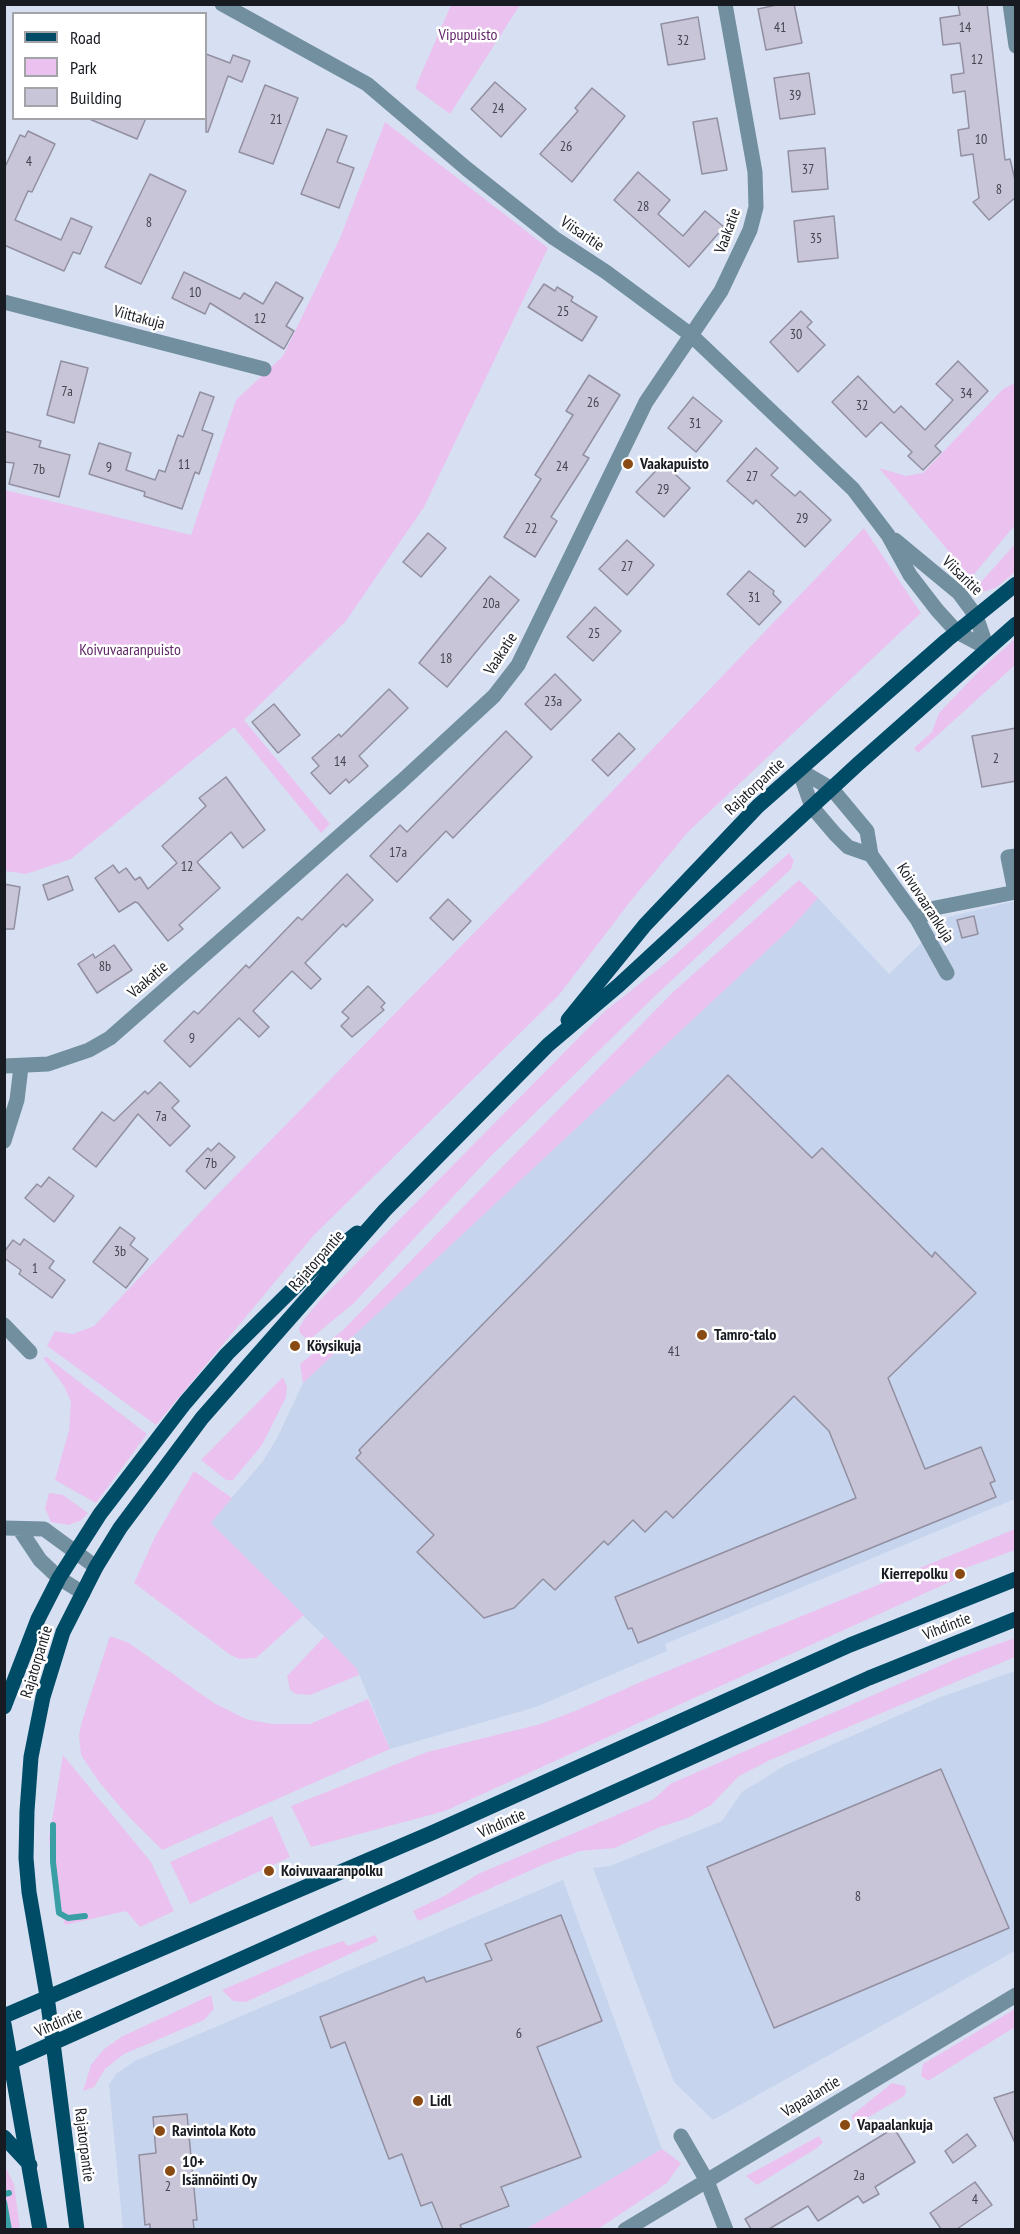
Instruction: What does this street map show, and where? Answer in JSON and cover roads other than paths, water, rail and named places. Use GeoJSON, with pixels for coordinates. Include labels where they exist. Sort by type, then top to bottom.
{"type":"FeatureCollection","features":[{"type":"Feature","properties":{"kind":"main road","name":"Rajatorpantie"},"geometry":{"type":"LineString","coordinates":[[548,1045],[606,971],[680,886],[758,806],[957,632],[1016,584]]}},
{"type":"Feature","properties":{"kind":"main road","name":"Rajatorpantie"},"geometry":{"type":"LineString","coordinates":[[77,2229],[54,2045],[29,1892],[26,1858],[31,1757],[43,1697],[63,1632],[96,1567],[120,1528],[202,1418],[385,1210],[548,1045],[619,985],[831,789],[1016,624]]}},
{"type":"Feature","properties":{"kind":"main road","name":"Rajatorpantie"},"geometry":{"type":"LineString","coordinates":[[4,1707],[38,1619],[59,1578],[100,1514],[185,1403],[227,1354],[316,1266],[385,1210]]}},
{"type":"Feature","properties":{"kind":"main road","name":"Vihdintie"},"geometry":{"type":"LineString","coordinates":[[4,2016],[434,1832],[850,1645],[1016,1579]]}},
{"type":"Feature","properties":{"kind":"main road","name":"Vihdintie"},"geometry":{"type":"LineString","coordinates":[[8,2064],[869,1678],[1016,1619]]}},
{"type":"Feature","properties":{"kind":"main road"},"geometry":{"type":"LineString","coordinates":[[4,2024],[8,2064],[30,2165],[40,2229]]}},
{"type":"Feature","properties":{"kind":"main road"},"geometry":{"type":"LineString","coordinates":[[4,2137],[30,2165]]}},
{"type":"Feature","properties":{"kind":"street","name":"Viisaritie"},"geometry":{"type":"LineString","coordinates":[[222,4],[367,84],[467,169],[554,238],[606,272],[691,335],[853,489],[888,535],[910,575],[957,632],[987,648]]}},
{"type":"Feature","properties":{"kind":"street","name":"Vaakatie"},"geometry":{"type":"LineString","coordinates":[[4,1066],[21,1067],[71,1058],[110,1038],[402,781],[494,696],[518,665],[540,624],[646,402],[736,263],[750,230],[756,207],[750,139],[725,4]]}},
{"type":"Feature","properties":{"kind":"street"},"geometry":{"type":"LineString","coordinates":[[1010,4],[1016,46]]}},
{"type":"Feature","properties":{"kind":"street","name":"Viittakuja"},"geometry":{"type":"LineString","coordinates":[[4,302],[264,369]]}},
{"type":"Feature","properties":{"kind":"street","name":"Viisaritie"},"geometry":{"type":"LineString","coordinates":[[888,535],[959,593],[976,616],[987,648]]}},
{"type":"Feature","properties":{"kind":"street","name":"Koivuvaarankuja"},"geometry":{"type":"LineString","coordinates":[[798,771],[831,789],[867,831],[871,855],[917,919],[947,973]]}},
{"type":"Feature","properties":{"kind":"street","name":"Koivuvaarankuja"},"geometry":{"type":"LineString","coordinates":[[798,771],[812,807],[848,847],[871,855]]}},
{"type":"Feature","properties":{"kind":"street"},"geometry":{"type":"LineString","coordinates":[[917,919],[935,908],[1015,892],[1008,857],[1016,856]]}},
{"type":"Feature","properties":{"kind":"street"},"geometry":{"type":"LineString","coordinates":[[4,1140],[17,1100],[21,1067]]}},
{"type":"Feature","properties":{"kind":"street"},"geometry":{"type":"LineString","coordinates":[[4,1325],[30,1352]]}},
{"type":"Feature","properties":{"kind":"street"},"geometry":{"type":"LineString","coordinates":[[12,1529],[44,1529],[76,1550],[96,1567]]}},
{"type":"Feature","properties":{"kind":"street"},"geometry":{"type":"LineString","coordinates":[[12,1529],[59,1578],[83,1593]]}},
{"type":"Feature","properties":{"kind":"street","name":"Vapaalantie"},"geometry":{"type":"LineString","coordinates":[[625,2229],[1016,1995]]}},
{"type":"Feature","properties":{"kind":"street"},"geometry":{"type":"LineString","coordinates":[[681,2136],[707,2181],[726,2229]]}},
{"type":"Feature","properties":{"kind":"waterway"},"geometry":{"type":"LineString","coordinates":[[53,1825],[53,1862],[59,1913],[68,1918],[85,1916]]}},
{"type":"Feature","properties":{"kind":"waterway"},"geometry":{"type":"LineString","coordinates":[[4,2194],[9,2193]]}},
{"type":"Feature","properties":{"kind":"waterway"},"geometry":{"type":"LineString","coordinates":[[4,2202],[9,2230]]}},
{"type":"Feature","properties":{"kind":"place","name":"Vaakapuisto"},"geometry":{"type":"Point","coordinates":[628,464]}},
{"type":"Feature","properties":{"kind":"place","name":"Tamro-talo"},"geometry":{"type":"Point","coordinates":[702,1335]}},
{"type":"Feature","properties":{"kind":"place","name":"Köysikuja"},"geometry":{"type":"Point","coordinates":[295,1346]}},
{"type":"Feature","properties":{"kind":"place","name":"Kierrepolku"},"geometry":{"type":"Point","coordinates":[960,1574]}},
{"type":"Feature","properties":{"kind":"place","name":"Koivuvaaranpolku"},"geometry":{"type":"Point","coordinates":[269,1871]}},
{"type":"Feature","properties":{"kind":"place","name":"Lidl"},"geometry":{"type":"Point","coordinates":[418,2101]}},
{"type":"Feature","properties":{"kind":"place","name":"Vapaalankuja"},"geometry":{"type":"Point","coordinates":[845,2125]}},
{"type":"Feature","properties":{"kind":"place","name":"Ravintola Koto"},"geometry":{"type":"Point","coordinates":[160,2131]}},
{"type":"Feature","properties":{"kind":"place","name":"10+ Isännöinti Oy"},"geometry":{"type":"Point","coordinates":[170,2171]}},
{"type":"Feature","properties":{"kind":"park label","name":"Vipupuisto"},"geometry":{"type":"Point","coordinates":[468,35]}},
{"type":"Feature","properties":{"kind":"park label","name":"Koivuvaaranpuisto"},"geometry":{"type":"Point","coordinates":[130,650]}}]}
